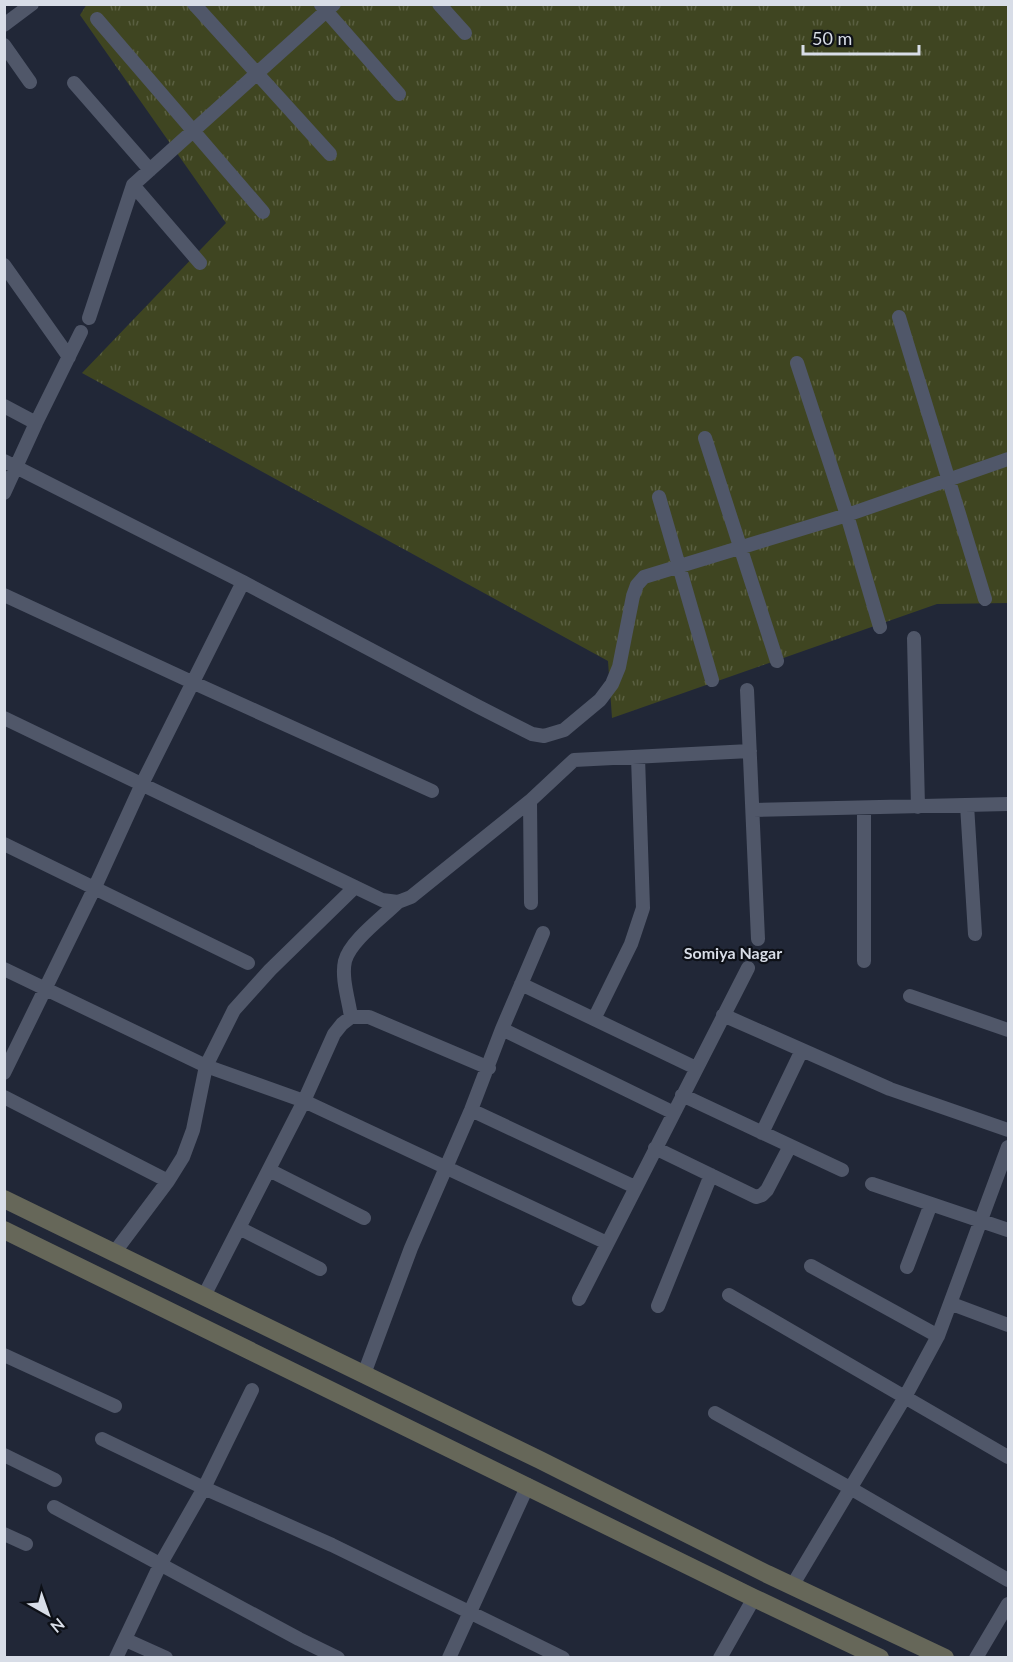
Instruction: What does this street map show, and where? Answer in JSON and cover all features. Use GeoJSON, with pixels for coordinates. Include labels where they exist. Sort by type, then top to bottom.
{"type":"FeatureCollection","features":[{"type":"Feature","properties":{"kind":"main road"},"geometry":{"type":"LineString","coordinates":[[4,1199],[792,1586],[945,1658]]}},
{"type":"Feature","properties":{"kind":"main road"},"geometry":{"type":"LineString","coordinates":[[4,1230],[880,1658]]}},
{"type":"Feature","properties":{"kind":"street"},"geometry":{"type":"LineString","coordinates":[[4,25],[32,4]]}},
{"type":"Feature","properties":{"kind":"street"},"geometry":{"type":"LineString","coordinates":[[195,4],[330,154]]}},
{"type":"Feature","properties":{"kind":"street"},"geometry":{"type":"LineString","coordinates":[[438,4],[465,33]]}},
{"type":"Feature","properties":{"kind":"street"},"geometry":{"type":"LineString","coordinates":[[89,318],[133,185],[326,7],[399,94]]}},
{"type":"Feature","properties":{"kind":"street"},"geometry":{"type":"LineString","coordinates":[[97,19],[263,212]]}},
{"type":"Feature","properties":{"kind":"street"},"geometry":{"type":"LineString","coordinates":[[4,45],[30,82]]}},
{"type":"Feature","properties":{"kind":"street"},"geometry":{"type":"LineString","coordinates":[[74,83],[150,170]]}},
{"type":"Feature","properties":{"kind":"street"},"geometry":{"type":"LineString","coordinates":[[133,185],[200,263]]}},
{"type":"Feature","properties":{"kind":"street"},"geometry":{"type":"LineString","coordinates":[[4,265],[69,357]]}},
{"type":"Feature","properties":{"kind":"street"},"geometry":{"type":"LineString","coordinates":[[900,317],[985,599]]}},
{"type":"Feature","properties":{"kind":"street"},"geometry":{"type":"LineString","coordinates":[[4,493],[10,464],[36,423],[81,332]]}},
{"type":"Feature","properties":{"kind":"street"},"geometry":{"type":"LineString","coordinates":[[797,363],[847,515],[880,627]]}},
{"type":"Feature","properties":{"kind":"street"},"geometry":{"type":"LineString","coordinates":[[4,406],[36,423]]}},
{"type":"Feature","properties":{"kind":"street"},"geometry":{"type":"LineString","coordinates":[[705,438],[777,661]]}},
{"type":"Feature","properties":{"kind":"street"},"geometry":{"type":"LineString","coordinates":[[10,464],[243,582],[477,706],[532,734],[544,736],[564,730],[600,700],[612,684],[619,667],[633,596],[637,585],[644,578],[653,573],[847,515],[1008,459]]}},
{"type":"Feature","properties":{"kind":"street"},"geometry":{"type":"LineString","coordinates":[[659,497],[712,680]]}},
{"type":"Feature","properties":{"kind":"street"},"geometry":{"type":"LineString","coordinates":[[4,1073],[94,889],[142,784],[243,582]]}},
{"type":"Feature","properties":{"kind":"street"},"geometry":{"type":"LineString","coordinates":[[4,595],[432,790]]}},
{"type":"Feature","properties":{"kind":"street"},"geometry":{"type":"LineString","coordinates":[[914,638],[918,807]]}},
{"type":"Feature","properties":{"kind":"street"},"geometry":{"type":"LineString","coordinates":[[747,690],[758,939]]}},
{"type":"Feature","properties":{"kind":"street"},"geometry":{"type":"LineString","coordinates":[[4,718],[382,900],[398,902]]}},
{"type":"Feature","properties":{"kind":"street"},"geometry":{"type":"LineString","coordinates":[[351,1017],[345,963],[348,954],[359,939],[398,902],[411,897],[530,801],[574,760],[750,751]]}},
{"type":"Feature","properties":{"kind":"street"},"geometry":{"type":"LineString","coordinates":[[594,1019],[631,944],[643,908],[638,757]]}},
{"type":"Feature","properties":{"kind":"street"},"geometry":{"type":"LineString","coordinates":[[530,801],[531,903]]}},
{"type":"Feature","properties":{"kind":"street"},"geometry":{"type":"LineString","coordinates":[[753,810],[1008,804]]}},
{"type":"Feature","properties":{"kind":"street"},"geometry":{"type":"LineString","coordinates":[[967,805],[975,934]]}},
{"type":"Feature","properties":{"kind":"street"},"geometry":{"type":"LineString","coordinates":[[864,808],[864,961]]}},
{"type":"Feature","properties":{"kind":"street"},"geometry":{"type":"LineString","coordinates":[[4,844],[248,963]]}},
{"type":"Feature","properties":{"kind":"street"},"geometry":{"type":"LineString","coordinates":[[114,1253],[168,1181],[183,1157],[193,1130],[206,1066],[234,1010],[270,970],[355,887]]}},
{"type":"Feature","properties":{"kind":"street"},"geometry":{"type":"LineString","coordinates":[[364,1374],[411,1248],[489,1068],[502,1029],[543,933]]}},
{"type":"Feature","properties":{"kind":"street"},"geometry":{"type":"LineString","coordinates":[[579,1299],[672,1112],[748,968]]}},
{"type":"Feature","properties":{"kind":"street"},"geometry":{"type":"LineString","coordinates":[[4,969],[206,1066],[304,1101],[607,1243]]}},
{"type":"Feature","properties":{"kind":"street"},"geometry":{"type":"LineString","coordinates":[[521,984],[696,1068]]}},
{"type":"Feature","properties":{"kind":"street"},"geometry":{"type":"LineString","coordinates":[[910,996],[1008,1030]]}},
{"type":"Feature","properties":{"kind":"street"},"geometry":{"type":"LineString","coordinates":[[723,1015],[890,1089],[1008,1130]]}},
{"type":"Feature","properties":{"kind":"street"},"geometry":{"type":"LineString","coordinates":[[204,1296],[304,1101],[334,1034],[342,1024],[351,1017],[369,1017],[489,1068]]}},
{"type":"Feature","properties":{"kind":"street"},"geometry":{"type":"LineString","coordinates":[[502,1029],[672,1112]]}},
{"type":"Feature","properties":{"kind":"street"},"geometry":{"type":"LineString","coordinates":[[762,1133],[802,1050]]}},
{"type":"Feature","properties":{"kind":"street"},"geometry":{"type":"LineString","coordinates":[[682,1095],[842,1170]]}},
{"type":"Feature","properties":{"kind":"street"},"geometry":{"type":"LineString","coordinates":[[4,1097],[168,1181]]}},
{"type":"Feature","properties":{"kind":"street"},"geometry":{"type":"LineString","coordinates":[[471,1110],[635,1187]]}},
{"type":"Feature","properties":{"kind":"street"},"geometry":{"type":"LineString","coordinates":[[655,1148],[756,1197],[767,1190],[790,1146]]}},
{"type":"Feature","properties":{"kind":"street"},"geometry":{"type":"LineString","coordinates":[[792,1586],[905,1397],[938,1336],[952,1304],[1008,1147]]}},
{"type":"Feature","properties":{"kind":"street"},"geometry":{"type":"LineString","coordinates":[[269,1170],[364,1218]]}},
{"type":"Feature","properties":{"kind":"street"},"geometry":{"type":"LineString","coordinates":[[658,1305],[711,1175]]}},
{"type":"Feature","properties":{"kind":"street"},"geometry":{"type":"LineString","coordinates":[[872,1184],[1008,1230]]}},
{"type":"Feature","properties":{"kind":"street"},"geometry":{"type":"LineString","coordinates":[[907,1267],[931,1204]]}},
{"type":"Feature","properties":{"kind":"street"},"geometry":{"type":"LineString","coordinates":[[239,1228],[320,1269]]}},
{"type":"Feature","properties":{"kind":"street"},"geometry":{"type":"LineString","coordinates":[[811,1266],[938,1336]]}},
{"type":"Feature","properties":{"kind":"street"},"geometry":{"type":"LineString","coordinates":[[729,1295],[1008,1457]]}},
{"type":"Feature","properties":{"kind":"street"},"geometry":{"type":"LineString","coordinates":[[952,1304],[1008,1325]]}},
{"type":"Feature","properties":{"kind":"street"},"geometry":{"type":"LineString","coordinates":[[4,1355],[115,1406]]}},
{"type":"Feature","properties":{"kind":"street"},"geometry":{"type":"LineString","coordinates":[[116,1658],[160,1565],[204,1488],[252,1390]]}},
{"type":"Feature","properties":{"kind":"street"},"geometry":{"type":"LineString","coordinates":[[715,1413],[1008,1580]]}},
{"type":"Feature","properties":{"kind":"street"},"geometry":{"type":"LineString","coordinates":[[102,1439],[204,1488],[332,1545],[563,1658]]}},
{"type":"Feature","properties":{"kind":"street"},"geometry":{"type":"LineString","coordinates":[[4,1455],[55,1480]]}},
{"type":"Feature","properties":{"kind":"street"},"geometry":{"type":"LineString","coordinates":[[449,1658],[528,1485]]}},
{"type":"Feature","properties":{"kind":"street"},"geometry":{"type":"LineString","coordinates":[[54,1507],[338,1658]]}},
{"type":"Feature","properties":{"kind":"street"},"geometry":{"type":"LineString","coordinates":[[4,1534],[26,1544]]}},
{"type":"Feature","properties":{"kind":"street"},"geometry":{"type":"LineString","coordinates":[[720,1658],[754,1598]]}},
{"type":"Feature","properties":{"kind":"street"},"geometry":{"type":"LineString","coordinates":[[976,1658],[1008,1604]]}},
{"type":"Feature","properties":{"kind":"street"},"geometry":{"type":"LineString","coordinates":[[126,1640],[166,1658]]}},
{"type":"Feature","properties":{"kind":"green space"},"geometry":{"type":"Polygon","coordinates":[[[87,4],[1008,5],[1008,603],[937,604],[612,718],[608,661],[82,373],[226,223],[80,15],[87,4]]]}},
{"type":"Feature","properties":{"kind":"district","name":"Somiya Nagar"},"geometry":{"type":"Point","coordinates":[733,952]}}]}
